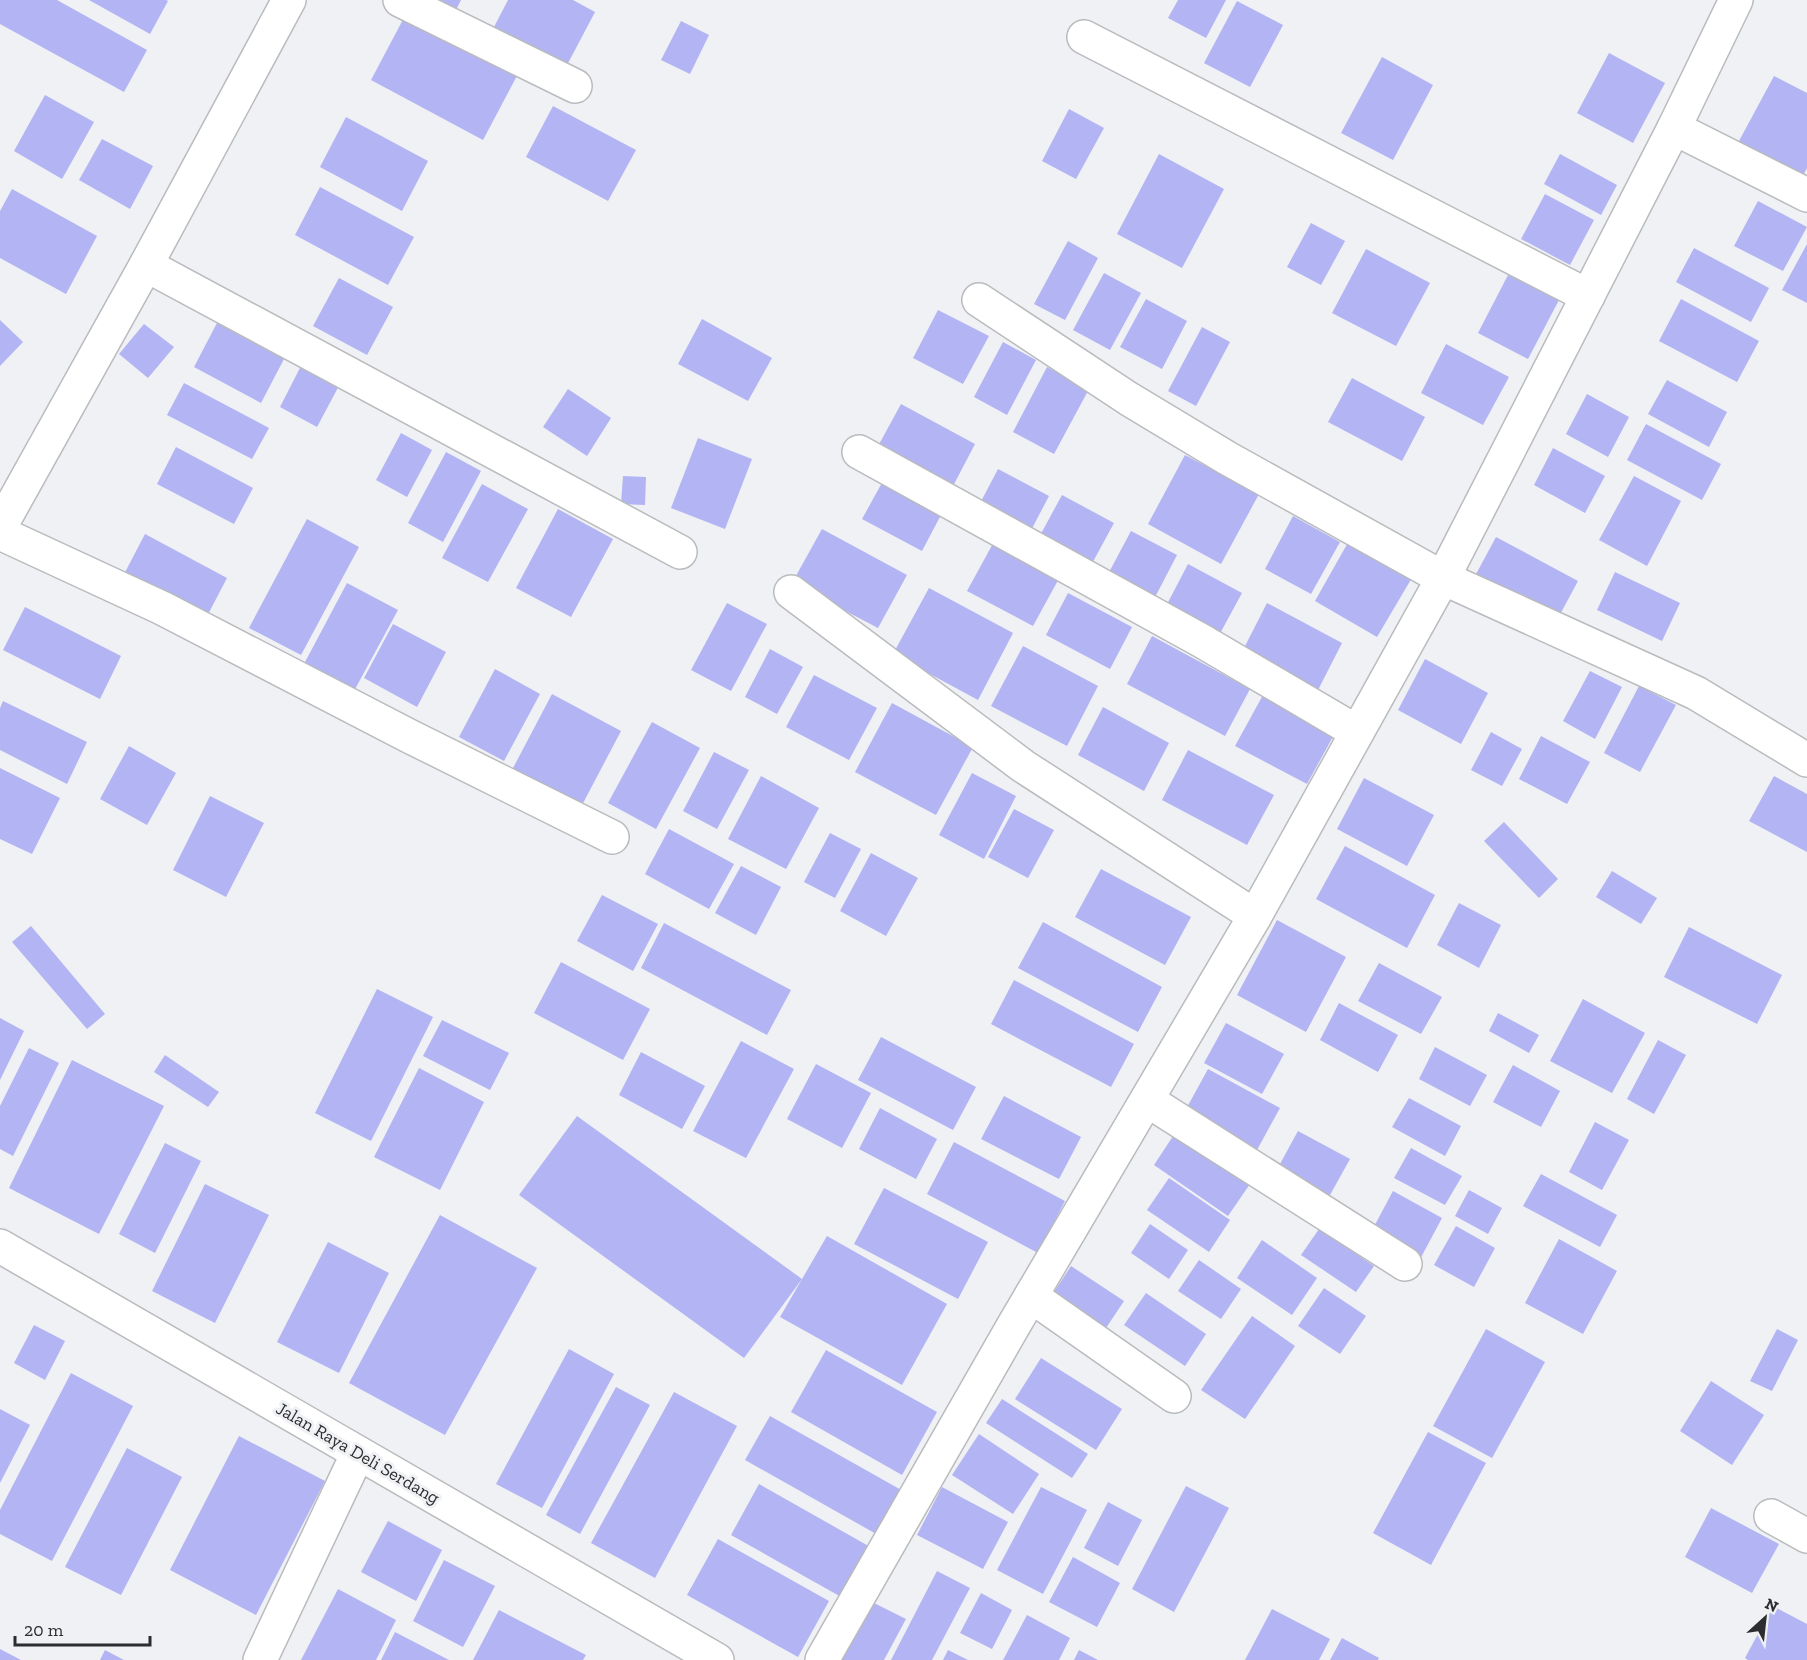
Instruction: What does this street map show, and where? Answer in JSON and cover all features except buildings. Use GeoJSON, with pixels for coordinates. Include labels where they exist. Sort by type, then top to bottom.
{"type":"FeatureCollection","features":[{"type":"Feature","properties":{"kind":"street"},"geometry":{"type":"LineString","coordinates":[[0,527],[146,265],[289,0]]}},
{"type":"Feature","properties":{"kind":"street"},"geometry":{"type":"LineString","coordinates":[[400,0],[575,86]]}},
{"type":"Feature","properties":{"kind":"street"},"geometry":{"type":"LineString","coordinates":[[822,1660],[1254,916],[1443,578],[1674,128],[1737,0]]}},
{"type":"Feature","properties":{"kind":"street"},"geometry":{"type":"LineString","coordinates":[[1084,38],[1588,296]]}},
{"type":"Feature","properties":{"kind":"street"},"geometry":{"type":"LineString","coordinates":[[1674,128],[1807,195]]}},
{"type":"Feature","properties":{"kind":"street"},"geometry":{"type":"LineString","coordinates":[[146,265],[680,552]]}},
{"type":"Feature","properties":{"kind":"street"},"geometry":{"type":"LineString","coordinates":[[979,300],[1129,399],[1227,458],[1443,578],[1696,693],[1807,760]]}},
{"type":"Feature","properties":{"kind":"street"},"geometry":{"type":"LineString","coordinates":[[858,452],[1202,641],[1357,732]]}},
{"type":"Feature","properties":{"kind":"street"},"geometry":{"type":"LineString","coordinates":[[0,533],[162,608],[408,736],[612,837]]}},
{"type":"Feature","properties":{"kind":"street"},"geometry":{"type":"LineString","coordinates":[[791,592],[1023,766],[1254,916]]}},
{"type":"Feature","properties":{"kind":"street"},"geometry":{"type":"LineString","coordinates":[[1147,1100],[1405,1264]]}},
{"type":"Feature","properties":{"kind":"street","name":"Jalan Raya Deli Serdang"},"geometry":{"type":"LineString","coordinates":[[0,1246],[717,1660]]}},
{"type":"Feature","properties":{"kind":"street"},"geometry":{"type":"LineString","coordinates":[[1032,1296],[1174,1396]]}},
{"type":"Feature","properties":{"kind":"street"},"geometry":{"type":"LineString","coordinates":[[260,1660],[358,1453]]}},
{"type":"Feature","properties":{"kind":"street"},"geometry":{"type":"LineString","coordinates":[[1771,1516],[1807,1536]]}}]}
